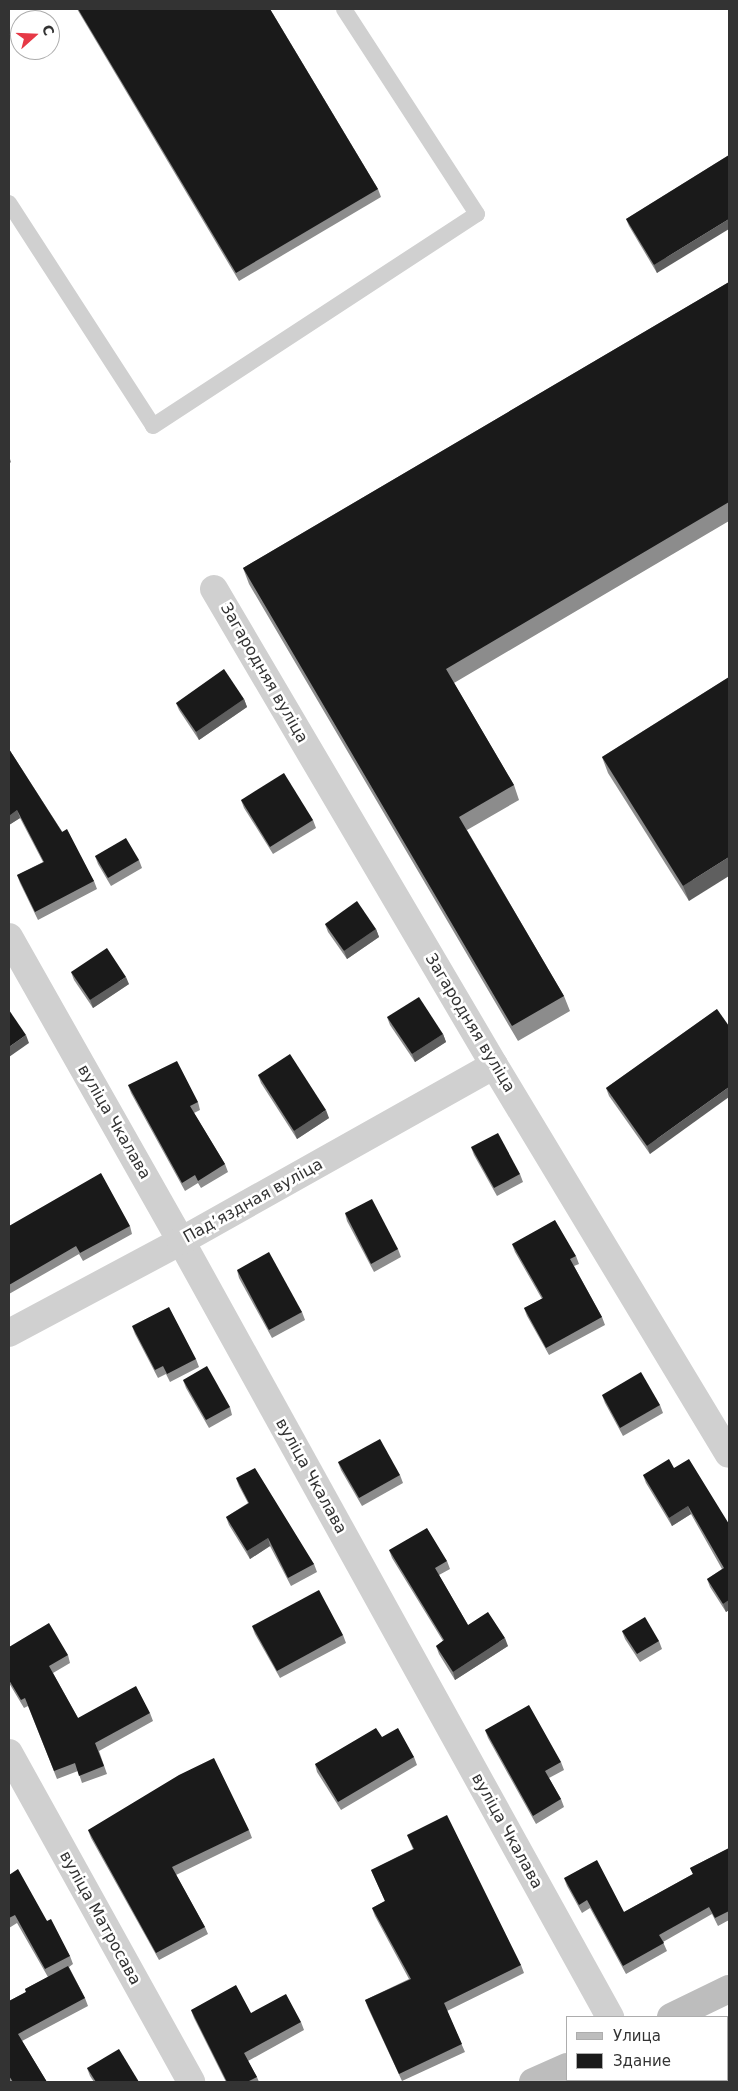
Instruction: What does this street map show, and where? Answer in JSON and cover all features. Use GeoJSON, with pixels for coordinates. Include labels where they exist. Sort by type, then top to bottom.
{"type":"FeatureCollection","features":[{"type":"Feature","properties":{"kind":"main road"},"geometry":{"type":"LineString","coordinates":[[673,2016],[729,1989]]}},
{"type":"Feature","properties":{"kind":"main road"},"geometry":{"type":"LineString","coordinates":[[533,2082],[566,2067]]}},
{"type":"Feature","properties":{"kind":"street","name":"Загародняя вуліца"},"geometry":{"type":"LineString","coordinates":[[214,589],[494,1065],[729,1454]]}},
{"type":"Feature","properties":{"kind":"street","name":"вуліца Чкалава"},"geometry":{"type":"LineString","coordinates":[[9,937],[181,1241],[609,2016]]}},
{"type":"Feature","properties":{"kind":"street","name":"Падʼяздная вуліца"},"geometry":{"type":"LineString","coordinates":[[9,1333],[181,1241],[494,1065]]}},
{"type":"Feature","properties":{"kind":"street","name":"вуліца Матросава"},"geometry":{"type":"LineString","coordinates":[[9,1753],[191,2082]]}},
{"type":"Feature","properties":{"kind":"lane"},"geometry":{"type":"LineString","coordinates":[[9,203],[153,426],[477,214],[344,9]]}},
{"type":"Feature","properties":{"kind":"building"},"geometry":{"type":"Polygon","coordinates":[[[78,9],[270,9],[378,189],[236,273],[78,9]]]}},
{"type":"Feature","properties":{"kind":"building"},"geometry":{"type":"Polygon","coordinates":[[[729,155],[729,219],[654,265],[626,219],[729,155]]]}},
{"type":"Feature","properties":{"kind":"building"},"geometry":{"type":"Polygon","coordinates":[[[729,282],[729,502],[446,669],[514,785],[459,817],[564,996],[512,1026],[243,568],[729,282]]]}},
{"type":"Feature","properties":{"kind":"building"},"geometry":{"type":"Polygon","coordinates":[[[224,669],[244,699],[196,732],[176,703],[224,669]]]}},
{"type":"Feature","properties":{"kind":"building"},"geometry":{"type":"Polygon","coordinates":[[[729,677],[729,857],[683,886],[602,757],[729,677]]]}},
{"type":"Feature","properties":{"kind":"building"},"geometry":{"type":"Polygon","coordinates":[[[9,749],[62,832],[67,829],[94,881],[35,912],[17,875],[44,862],[17,810],[9,816],[9,749]]]}},
{"type":"Feature","properties":{"kind":"building"},"geometry":{"type":"Polygon","coordinates":[[[284,773],[313,820],[270,847],[241,800],[284,773]]]}},
{"type":"Feature","properties":{"kind":"building"},"geometry":{"type":"Polygon","coordinates":[[[126,838],[139,860],[108,878],[95,856],[126,838]]]}},
{"type":"Feature","properties":{"kind":"building"},"geometry":{"type":"Polygon","coordinates":[[[357,901],[376,929],[344,951],[325,924],[357,901]]]}},
{"type":"Feature","properties":{"kind":"building"},"geometry":{"type":"Polygon","coordinates":[[[107,948],[126,977],[90,1000],[71,972],[107,948]]]}},
{"type":"Feature","properties":{"kind":"building"},"geometry":{"type":"Polygon","coordinates":[[[419,997],[443,1034],[412,1054],[387,1017],[419,997]]]}},
{"type":"Feature","properties":{"kind":"building"},"geometry":{"type":"Polygon","coordinates":[[[717,1009],[729,1026],[729,1087],[647,1146],[606,1088],[717,1009]]]}},
{"type":"Feature","properties":{"kind":"building"},"geometry":{"type":"Polygon","coordinates":[[[9,1010],[26,1035],[9,1047],[9,1010]]]}},
{"type":"Feature","properties":{"kind":"building"},"geometry":{"type":"Polygon","coordinates":[[[290,1054],[326,1110],[294,1131],[258,1075],[290,1054]]]}},
{"type":"Feature","properties":{"kind":"building"},"geometry":{"type":"Polygon","coordinates":[[[177,1061],[198,1102],[190,1106],[225,1164],[198,1181],[195,1175],[182,1183],[128,1085],[177,1061]]]}},
{"type":"Feature","properties":{"kind":"building"},"geometry":{"type":"Polygon","coordinates":[[[498,1133],[520,1174],[494,1188],[471,1147],[498,1133]]]}},
{"type":"Feature","properties":{"kind":"building"},"geometry":{"type":"Polygon","coordinates":[[[101,1173],[130,1226],[80,1253],[76,1246],[9,1285],[9,1226],[101,1173]]]}},
{"type":"Feature","properties":{"kind":"building"},"geometry":{"type":"Polygon","coordinates":[[[372,1199],[398,1249],[371,1264],[345,1213],[372,1199]]]}},
{"type":"Feature","properties":{"kind":"building"},"geometry":{"type":"Polygon","coordinates":[[[555,1220],[576,1256],[570,1259],[602,1317],[546,1348],[524,1308],[543,1298],[512,1244],[555,1220]]]}},
{"type":"Feature","properties":{"kind":"building"},"geometry":{"type":"Polygon","coordinates":[[[269,1252],[302,1312],[269,1330],[237,1270],[269,1252]]]}},
{"type":"Feature","properties":{"kind":"building"},"geometry":{"type":"Polygon","coordinates":[[[169,1307],[196,1359],[167,1374],[163,1366],[155,1370],[132,1326],[169,1307]]]}},
{"type":"Feature","properties":{"kind":"building"},"geometry":{"type":"Polygon","coordinates":[[[207,1366],[230,1407],[206,1420],[183,1380],[207,1366]]]}},
{"type":"Feature","properties":{"kind":"building"},"geometry":{"type":"Polygon","coordinates":[[[641,1372],[660,1405],[620,1428],[602,1395],[641,1372]]]}},
{"type":"Feature","properties":{"kind":"building"},"geometry":{"type":"Polygon","coordinates":[[[380,1439],[400,1475],[359,1498],[338,1462],[380,1439]]]}},
{"type":"Feature","properties":{"kind":"building"},"geometry":{"type":"Polygon","coordinates":[[[669,1459],[674,1468],[689,1459],[729,1524],[729,1600],[723,1604],[707,1579],[724,1568],[688,1506],[669,1518],[643,1475],[669,1459]]]}},
{"type":"Feature","properties":{"kind":"building"},"geometry":{"type":"Polygon","coordinates":[[[255,1468],[314,1564],[288,1578],[268,1538],[247,1551],[226,1517],[249,1503],[236,1478],[255,1468]]]}},
{"type":"Feature","properties":{"kind":"building"},"geometry":{"type":"Polygon","coordinates":[[[427,1528],[447,1561],[435,1568],[468,1625],[488,1612],[505,1638],[453,1672],[436,1646],[444,1640],[389,1550],[427,1528]]]}},
{"type":"Feature","properties":{"kind":"building"},"geometry":{"type":"Polygon","coordinates":[[[319,1590],[343,1635],[277,1671],[252,1626],[319,1590]]]}},
{"type":"Feature","properties":{"kind":"building"},"geometry":{"type":"Polygon","coordinates":[[[645,1617],[659,1641],[637,1654],[622,1631],[645,1617]]]}},
{"type":"Feature","properties":{"kind":"building"},"geometry":{"type":"Polygon","coordinates":[[[49,1623],[68,1655],[49,1666],[78,1718],[136,1686],[150,1713],[95,1743],[104,1766],[79,1776],[75,1763],[54,1771],[25,1698],[21,1700],[9,1680],[9,1647],[49,1623]]]}},
{"type":"Feature","properties":{"kind":"building"},"geometry":{"type":"Polygon","coordinates":[[[529,1705],[561,1762],[545,1771],[561,1799],[533,1816],[485,1730],[529,1705]]]}},
{"type":"Feature","properties":{"kind":"building"},"geometry":{"type":"Polygon","coordinates":[[[376,1728],[382,1737],[398,1728],[414,1757],[338,1802],[315,1764],[376,1728]]]}},
{"type":"Feature","properties":{"kind":"building"},"geometry":{"type":"Polygon","coordinates":[[[214,1758],[249,1830],[172,1867],[205,1927],[156,1953],[88,1830],[179,1775],[214,1758]]]}},
{"type":"Feature","properties":{"kind":"building"},"geometry":{"type":"Polygon","coordinates":[[[447,1815],[521,1965],[444,2003],[462,2044],[399,2074],[365,2000],[411,1979],[372,1908],[385,1901],[371,1870],[414,1849],[407,1835],[447,1815]]]}},
{"type":"Feature","properties":{"kind":"building"},"geometry":{"type":"Polygon","coordinates":[[[729,1848],[729,1911],[715,1918],[709,1907],[659,1935],[664,1943],[623,1966],[587,1900],[579,1905],[564,1878],[597,1860],[624,1912],[693,1874],[690,1868],[729,1848]]]}},
{"type":"Feature","properties":{"kind":"building"},"geometry":{"type":"Polygon","coordinates":[[[18,1869],[47,1921],[51,1919],[70,1956],[45,1969],[15,1915],[9,1918],[9,1875],[18,1869]]]}},
{"type":"Feature","properties":{"kind":"building"},"geometry":{"type":"Polygon","coordinates":[[[68,1966],[85,1998],[18,2034],[47,2082],[13,2082],[9,2076],[9,2001],[26,1992],[25,1989],[68,1966]]]}},
{"type":"Feature","properties":{"kind":"building"},"geometry":{"type":"Polygon","coordinates":[[[236,1985],[251,2013],[286,1994],[301,2022],[244,2053],[257,2077],[247,2082],[227,2082],[191,2010],[236,1985]]]}},
{"type":"Feature","properties":{"kind":"building"},"geometry":{"type":"Polygon","coordinates":[[[119,2049],[139,2082],[96,2082],[87,2068],[119,2049]]]}},
{"type":"Feature","properties":{"kind":"building"},"geometry":{"type":"Polygon","coordinates":[[[728,2056],[729,2082],[686,2082],[728,2081],[728,2056]]]}}]}
